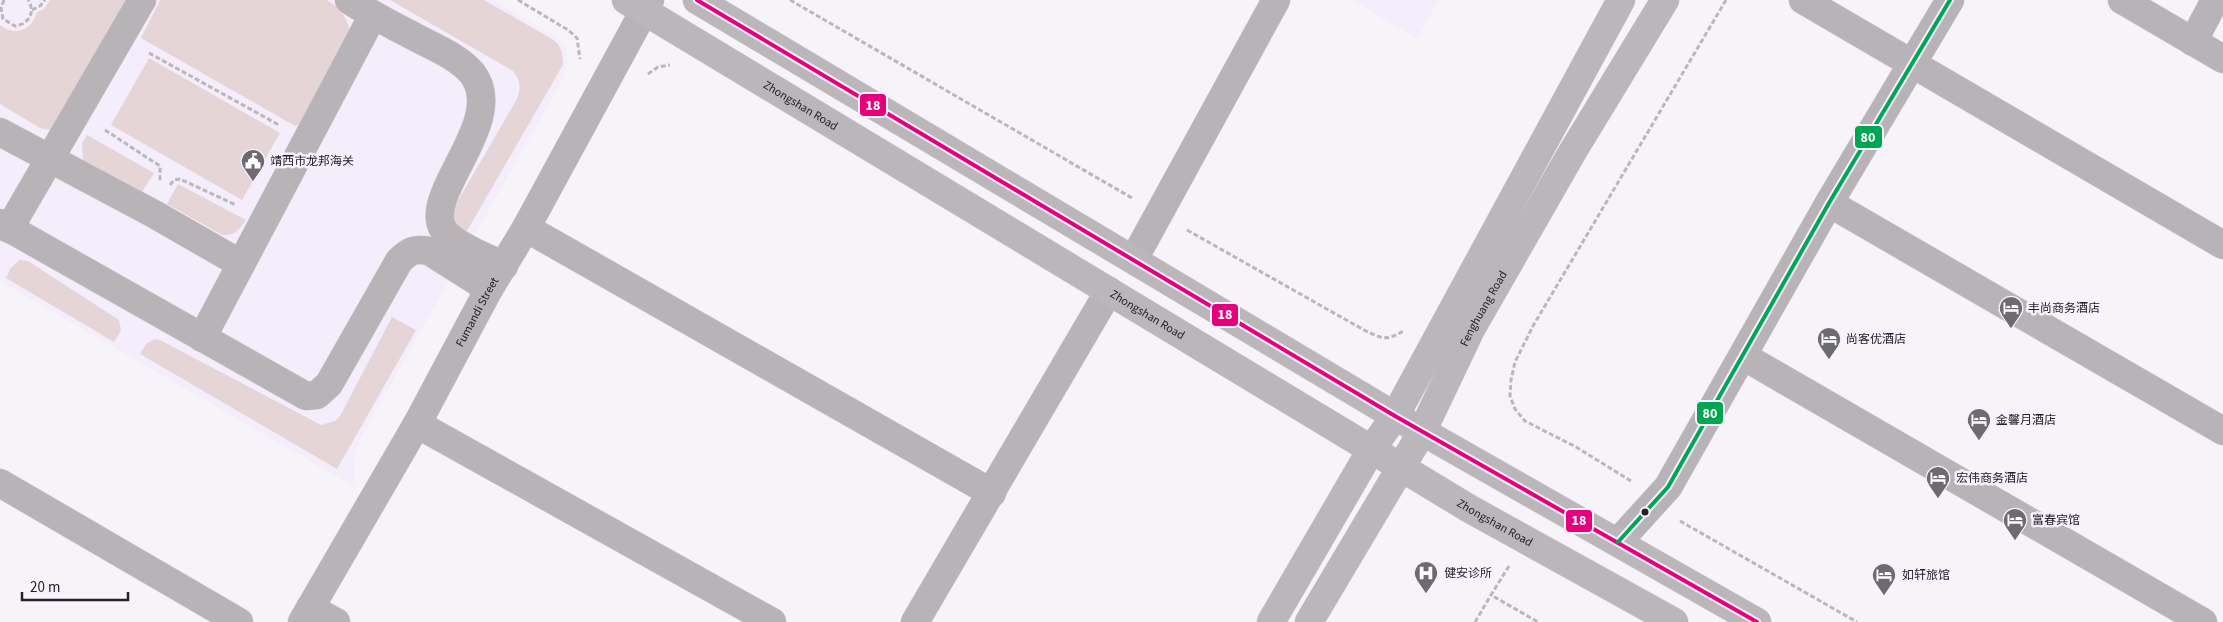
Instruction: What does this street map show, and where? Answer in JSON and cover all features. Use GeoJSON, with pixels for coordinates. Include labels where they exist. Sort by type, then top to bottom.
{"type":"FeatureCollection","features":[{"type":"Feature","properties":{"kind":"main road"},"geometry":{"type":"LineString","coordinates":[[697,0],[1422,432],[1757,622]]}},
{"type":"Feature","properties":{"kind":"main road"},"geometry":{"type":"LineString","coordinates":[[1271,622],[1371,450],[1395,416],[1621,0]]}},
{"type":"Feature","properties":{"kind":"main road","name":"Fenghuang Road"},"geometry":{"type":"LineString","coordinates":[[1309,622],[1422,432],[1471,328],[1573,151],[1665,0]]}},
{"type":"Feature","properties":{"kind":"main road","name":"Zhongshan Road"},"geometry":{"type":"LineString","coordinates":[[640,4],[1401,468],[1470,509],[1674,622]]}},
{"type":"Feature","properties":{"kind":"street"},"geometry":{"type":"LineString","coordinates":[[142,0],[49,160],[5,226],[306,396],[317,395],[329,384],[399,261],[410,251],[419,249],[429,251],[489,289]]}},
{"type":"Feature","properties":{"kind":"street"},"geometry":{"type":"LineString","coordinates":[[349,0],[373,16],[457,59],[472,74],[480,89],[482,105],[462,159],[444,193],[439,218],[443,229],[451,238],[504,266]]}},
{"type":"Feature","properties":{"kind":"street"},"geometry":{"type":"LineString","coordinates":[[1803,0],[2223,245]]}},
{"type":"Feature","properties":{"kind":"street"},"geometry":{"type":"LineString","coordinates":[[1618,542],[1668,487],[1911,63],[1950,0]]}},
{"type":"Feature","properties":{"kind":"street"},"geometry":{"type":"LineString","coordinates":[[2122,0],[2223,59]]}},
{"type":"Feature","properties":{"kind":"street"},"geometry":{"type":"LineString","coordinates":[[2193,42],[2216,0]]}},
{"type":"Feature","properties":{"kind":"street"},"geometry":{"type":"LineString","coordinates":[[1134,259],[1273,1]]}},
{"type":"Feature","properties":{"kind":"street","name":"Fumandi Street"},"geometry":{"type":"LineString","coordinates":[[306,615],[417,424],[489,289],[526,228],[640,4]]}},
{"type":"Feature","properties":{"kind":"street"},"geometry":{"type":"LineString","coordinates":[[202,338],[373,16]]}},
{"type":"Feature","properties":{"kind":"street"},"geometry":{"type":"LineString","coordinates":[[0,132],[241,264]]}},
{"type":"Feature","properties":{"kind":"street"},"geometry":{"type":"LineString","coordinates":[[1830,203],[2223,431]]}},
{"type":"Feature","properties":{"kind":"street"},"geometry":{"type":"LineString","coordinates":[[526,228],[992,493]]}},
{"type":"Feature","properties":{"kind":"street"},"geometry":{"type":"LineString","coordinates":[[915,622],[1109,291]]}},
{"type":"Feature","properties":{"kind":"street"},"geometry":{"type":"LineString","coordinates":[[1743,356],[2203,622]]}},
{"type":"Feature","properties":{"kind":"street"},"geometry":{"type":"LineString","coordinates":[[417,424],[772,622]]}},
{"type":"Feature","properties":{"kind":"street"},"geometry":{"type":"LineString","coordinates":[[0,483],[239,622]]}},
{"type":"Feature","properties":{"kind":"street"},"geometry":{"type":"LineString","coordinates":[[306,615],[336,622]]}},
{"type":"Feature","properties":{"kind":"path"},"geometry":{"type":"LineString","coordinates":[[4,0],[0,8],[3,19],[15,26],[25,23],[31,15],[32,10],[28,0]]}},
{"type":"Feature","properties":{"kind":"path"},"geometry":{"type":"LineString","coordinates":[[32,10],[46,0]]}},
{"type":"Feature","properties":{"kind":"path"},"geometry":{"type":"LineString","coordinates":[[518,0],[568,30],[577,38],[580,65]]}},
{"type":"Feature","properties":{"kind":"path"},"geometry":{"type":"LineString","coordinates":[[790,0],[1159,214],[1381,338],[1391,338],[1408,326]]}},
{"type":"Feature","properties":{"kind":"path"},"geometry":{"type":"LineString","coordinates":[[1726,0],[1533,326],[1516,362],[1511,380],[1510,396],[1515,409],[1525,421],[1576,447],[1630,480],[1653,504],[1749,562],[1857,622]]}},
{"type":"Feature","properties":{"kind":"path"},"geometry":{"type":"LineString","coordinates":[[142,53],[153,54],[281,127]]}},
{"type":"Feature","properties":{"kind":"path"},"geometry":{"type":"LineString","coordinates":[[103,126],[106,132],[160,166],[161,179],[148,212]]}},
{"type":"Feature","properties":{"kind":"path"},"geometry":{"type":"LineString","coordinates":[[148,212],[174,180],[180,179],[239,206]]}},
{"type":"Feature","properties":{"kind":"path"},"geometry":{"type":"LineString","coordinates":[[1475,622],[1510,564]]}},
{"type":"Feature","properties":{"kind":"path"},"geometry":{"type":"LineString","coordinates":[[1491,594],[1538,622]]}},
{"type":"Feature","properties":{"kind":"shaded area","name":"靖西市龙邦海关"},"geometry":{"type":"Polygon","coordinates":[[[0,0],[493,0],[557,38],[566,47],[567,67],[561,82],[360,439],[354,460],[356,488],[0,281],[0,0]]]}},
{"type":"Feature","properties":{"kind":"shaded area"},"geometry":{"type":"Polygon","coordinates":[[[50,0],[126,0],[50,130],[40,128],[0,104],[0,25],[12,31],[23,30],[35,18],[37,12],[44,9],[50,0]]]}},
{"type":"Feature","properties":{"kind":"shaded area"},"geometry":{"type":"Polygon","coordinates":[[[160,0],[327,0],[344,15],[351,36],[300,124],[295,126],[141,38],[160,0]]]}},
{"type":"Feature","properties":{"kind":"shaded area"},"geometry":{"type":"Polygon","coordinates":[[[390,0],[484,0],[552,39],[558,44],[562,53],[563,64],[464,236],[454,231],[453,209],[517,99],[520,88],[518,78],[513,71],[390,0]]]}},
{"type":"Feature","properties":{"kind":"shaded area"},"geometry":{"type":"Polygon","coordinates":[[[1352,0],[1439,0],[1417,39],[1352,0]]]}},
{"type":"Feature","properties":{"kind":"shaded area"},"geometry":{"type":"Polygon","coordinates":[[[149,58],[280,133],[242,200],[111,125],[149,58]]]}},
{"type":"Feature","properties":{"kind":"shaded area"},"geometry":{"type":"Polygon","coordinates":[[[87,135],[154,173],[142,192],[89,166],[83,160],[82,144],[87,135]]]}},
{"type":"Feature","properties":{"kind":"shaded area"},"geometry":{"type":"Polygon","coordinates":[[[178,184],[246,220],[236,232],[222,235],[167,204],[178,184]]]}},
{"type":"Feature","properties":{"kind":"shaded area"},"geometry":{"type":"Polygon","coordinates":[[[19,260],[28,261],[119,320],[121,330],[114,342],[6,278],[10,269],[19,260]]]}},
{"type":"Feature","properties":{"kind":"shaded area"},"geometry":{"type":"Polygon","coordinates":[[[392,317],[416,330],[337,469],[140,354],[146,344],[155,339],[162,341],[321,425],[335,421],[340,416],[392,317]]]}},
{"type":"Feature","properties":{"kind":"transit line","name":"18"},"geometry":{"type":"LineString","coordinates":[[697,0],[1395,416],[1757,622]]}},
{"type":"Feature","properties":{"kind":"transit line","name":"80"},"geometry":{"type":"LineString","coordinates":[[1618,542],[1668,487],[1829,203],[1950,0]]}},
{"type":"Feature","properties":{"kind":"place","name":"靖西市龙邦海关"},"geometry":{"type":"Point","coordinates":[253,182]}},
{"type":"Feature","properties":{"kind":"place","name":"丰尚商务酒店"},"geometry":{"type":"Point","coordinates":[2011,329]}},
{"type":"Feature","properties":{"kind":"place","name":"尚客优酒店"},"geometry":{"type":"Point","coordinates":[1829,360]}},
{"type":"Feature","properties":{"kind":"place","name":"金馨月酒店"},"geometry":{"type":"Point","coordinates":[1979,441]}},
{"type":"Feature","properties":{"kind":"place","name":"宏伟商务酒店"},"geometry":{"type":"Point","coordinates":[1938,499]}},
{"type":"Feature","properties":{"kind":"place","name":"富春宾馆"},"geometry":{"type":"Point","coordinates":[2015,541]}},
{"type":"Feature","properties":{"kind":"place","name":"健安诊所"},"geometry":{"type":"Point","coordinates":[1426,594]}},
{"type":"Feature","properties":{"kind":"place","name":"如轩旅馆"},"geometry":{"type":"Point","coordinates":[1884,596]}}]}
